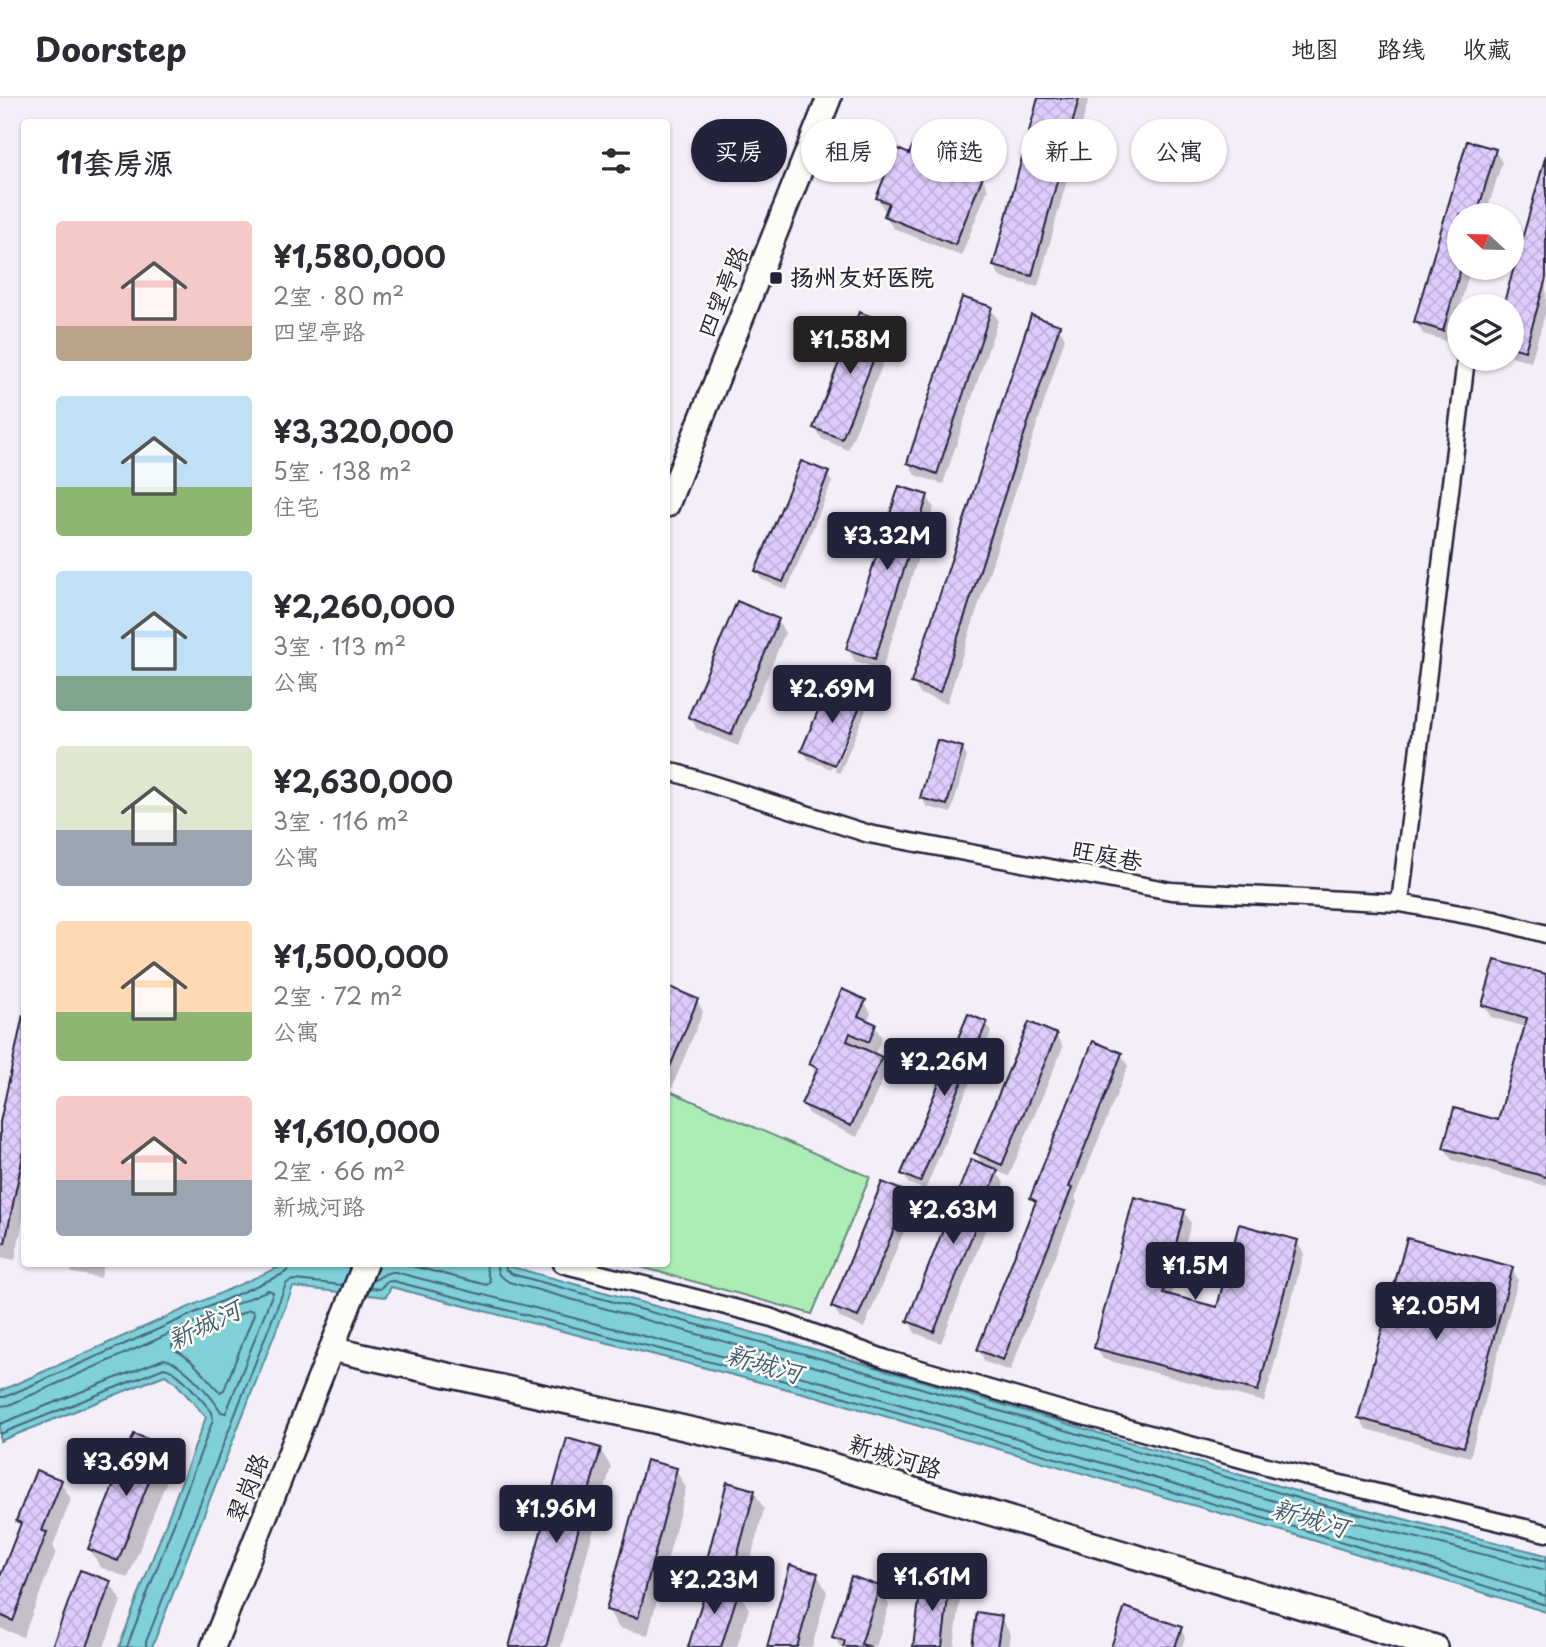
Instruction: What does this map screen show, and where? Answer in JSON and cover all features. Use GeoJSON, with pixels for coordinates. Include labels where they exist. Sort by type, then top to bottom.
{"type":"FeatureCollection","features":[{"type":"Feature","properties":{"kind":"street","name":"四望亭路"},"geometry":{"type":"LineString","coordinates":[[670,497],[829,98]]}},
{"type":"Feature","properties":{"kind":"street"},"geometry":{"type":"LineString","coordinates":[[1400,903],[1465,371]]}},
{"type":"Feature","properties":{"kind":"street","name":"旺庭巷"},"geometry":{"type":"LineString","coordinates":[[670,771],[869,834],[1171,891],[1400,903],[1494,920],[1546,934]]}},
{"type":"Feature","properties":{"kind":"street"},"geometry":{"type":"LineString","coordinates":[[331,1349],[364,1267]]}},
{"type":"Feature","properties":{"kind":"street"},"geometry":{"type":"LineString","coordinates":[[574,1267],[769,1317],[886,1359],[1065,1411],[1282,1470],[1546,1533]]}},
{"type":"Feature","properties":{"kind":"street","name":"翠岗路"},"geometry":{"type":"LineString","coordinates":[[213,1647],[331,1349]]}},
{"type":"Feature","properties":{"kind":"street","name":"新城河路"},"geometry":{"type":"LineString","coordinates":[[331,1349],[778,1449],[1435,1647]]}},
{"type":"Feature","properties":{"kind":"green space"},"geometry":{"type":"Polygon","coordinates":[[[670,1091],[870,1177],[812,1314],[641,1267],[670,1267],[670,1091]]]}},
{"type":"Feature","properties":{"kind":"water","name":"新城河"},"geometry":{"type":"Polygon","coordinates":[[[279,1267],[512,1267],[817,1350],[1309,1495],[1546,1555],[1546,1612],[1299,1536],[822,1398],[391,1287],[386,1297],[293,1287],[152,1647],[119,1647],[206,1417],[175,1382],[165,1375],[0,1441],[0,1391],[279,1267]]]}},
{"type":"Feature","properties":{"kind":"building"},"geometry":{"type":"Polygon","coordinates":[[[1038,98],[1079,98],[1073,119],[1032,119],[1038,98]]]}},
{"type":"Feature","properties":{"kind":"building"},"geometry":{"type":"Polygon","coordinates":[[[1467,141],[1496,149],[1480,203],[1449,203],[1467,141]]]}},
{"type":"Feature","properties":{"kind":"building"},"geometry":{"type":"Polygon","coordinates":[[[897,148],[909,154],[911,149],[911,182],[981,182],[955,245],[884,216],[889,203],[876,198],[882,182],[897,182],[897,148]]]}},
{"type":"Feature","properties":{"kind":"building"},"geometry":{"type":"Polygon","coordinates":[[[1546,155],[1546,278],[1525,351],[1524,294],[1506,294],[1510,280],[1524,280],[1524,232],[1546,155]]]}},
{"type":"Feature","properties":{"kind":"building"},"geometry":{"type":"Polygon","coordinates":[[[1021,161],[1021,182],[1057,182],[1032,276],[993,266],[1021,161]]]}},
{"type":"Feature","properties":{"kind":"building"},"geometry":{"type":"Polygon","coordinates":[[[1447,209],[1447,280],[1458,280],[1454,294],[1447,294],[1447,317],[1443,331],[1414,322],[1447,209]]]}},
{"type":"Feature","properties":{"kind":"building"},"geometry":{"type":"Polygon","coordinates":[[[962,297],[992,307],[937,474],[907,463],[962,297]]]}},
{"type":"Feature","properties":{"kind":"building"},"geometry":{"type":"Polygon","coordinates":[[[859,312],[888,323],[842,439],[813,428],[859,312]]]}},
{"type":"Feature","properties":{"kind":"building"},"geometry":{"type":"Polygon","coordinates":[[[1031,315],[1060,325],[940,692],[911,683],[1031,315]]]}},
{"type":"Feature","properties":{"kind":"building"},"geometry":{"type":"Polygon","coordinates":[[[801,461],[829,472],[783,582],[755,571],[801,461]]]}},
{"type":"Feature","properties":{"kind":"building"},"geometry":{"type":"Polygon","coordinates":[[[899,486],[928,495],[875,659],[846,649],[899,486]]]}},
{"type":"Feature","properties":{"kind":"building"},"geometry":{"type":"Polygon","coordinates":[[[737,601],[779,619],[731,735],[688,717],[737,601]]]}},
{"type":"Feature","properties":{"kind":"building"},"geometry":{"type":"Polygon","coordinates":[[[829,685],[863,700],[835,765],[801,751],[829,685]]]}},
{"type":"Feature","properties":{"kind":"building"},"geometry":{"type":"Polygon","coordinates":[[[937,740],[963,747],[947,805],[920,798],[937,740]]]}},
{"type":"Feature","properties":{"kind":"building"},"geometry":{"type":"Polygon","coordinates":[[[1495,960],[1546,974],[1546,1177],[1443,1148],[1454,1108],[1498,1120],[1527,1018],[1482,1005],[1495,960]]]}},
{"type":"Feature","properties":{"kind":"building"},"geometry":{"type":"Polygon","coordinates":[[[670,987],[698,999],[670,1067],[670,987]]]}},
{"type":"Feature","properties":{"kind":"building"},"geometry":{"type":"Polygon","coordinates":[[[842,989],[866,1000],[858,1016],[876,1024],[869,1042],[850,1033],[847,1041],[882,1057],[851,1126],[801,1104],[818,1068],[809,1064],[842,989]]]}},
{"type":"Feature","properties":{"kind":"building"},"geometry":{"type":"Polygon","coordinates":[[[968,1014],[987,1022],[920,1182],[901,1174],[968,1014]]]}},
{"type":"Feature","properties":{"kind":"building"},"geometry":{"type":"Polygon","coordinates":[[[1029,1022],[1057,1034],[1002,1165],[974,1153],[1029,1022]]]}},
{"type":"Feature","properties":{"kind":"building"},"geometry":{"type":"Polygon","coordinates":[[[21,1024],[21,1166],[5,1243],[0,1242],[0,1122],[21,1024]]]}},
{"type":"Feature","properties":{"kind":"building"},"geometry":{"type":"Polygon","coordinates":[[[1093,1041],[1122,1053],[1069,1187],[1072,1188],[1003,1360],[977,1350],[1036,1201],[1030,1198],[1093,1041]]]}},
{"type":"Feature","properties":{"kind":"building"},"geometry":{"type":"Polygon","coordinates":[[[971,1159],[998,1170],[934,1332],[907,1321],[971,1159]]]}},
{"type":"Feature","properties":{"kind":"building"},"geometry":{"type":"Polygon","coordinates":[[[882,1182],[909,1193],[858,1317],[831,1307],[882,1182]]]}},
{"type":"Feature","properties":{"kind":"building"},"geometry":{"type":"Polygon","coordinates":[[[1134,1197],[1185,1210],[1163,1293],[1217,1307],[1239,1224],[1298,1240],[1258,1391],[1094,1348],[1134,1197]]]}},
{"type":"Feature","properties":{"kind":"building"},"geometry":{"type":"Polygon","coordinates":[[[1407,1238],[1513,1267],[1464,1447],[1358,1418],[1407,1238]]]}},
{"type":"Feature","properties":{"kind":"building"},"geometry":{"type":"Polygon","coordinates":[[[134,1434],[163,1445],[118,1561],[88,1549],[134,1434]]]}},
{"type":"Feature","properties":{"kind":"building"},"geometry":{"type":"Polygon","coordinates":[[[567,1438],[601,1448],[546,1647],[509,1647],[567,1438]]]}},
{"type":"Feature","properties":{"kind":"building"},"geometry":{"type":"Polygon","coordinates":[[[646,1460],[677,1468],[638,1618],[606,1610],[646,1460]]]}},
{"type":"Feature","properties":{"kind":"building"},"geometry":{"type":"Polygon","coordinates":[[[36,1470],[62,1480],[42,1531],[47,1532],[13,1621],[0,1615],[0,1577],[21,1523],[16,1521],[36,1470]]]}},
{"type":"Feature","properties":{"kind":"building"},"geometry":{"type":"Polygon","coordinates":[[[727,1482],[755,1490],[731,1579],[704,1571],[727,1482]]]}},
{"type":"Feature","properties":{"kind":"building"},"geometry":{"type":"Polygon","coordinates":[[[790,1565],[818,1573],[797,1647],[767,1647],[790,1565]]]}},
{"type":"Feature","properties":{"kind":"building"},"geometry":{"type":"Polygon","coordinates":[[[80,1570],[111,1581],[87,1647],[52,1647],[80,1570]]]}},
{"type":"Feature","properties":{"kind":"building"},"geometry":{"type":"Polygon","coordinates":[[[851,1576],[880,1586],[861,1644],[871,1647],[843,1647],[845,1641],[832,1637],[851,1576]]]}},
{"type":"Feature","properties":{"kind":"building"},"geometry":{"type":"Polygon","coordinates":[[[922,1578],[950,1581],[942,1647],[913,1647],[922,1578]]]}},
{"type":"Feature","properties":{"kind":"building"},"geometry":{"type":"Polygon","coordinates":[[[709,1580],[739,1590],[721,1647],[688,1647],[709,1580]]]}},
{"type":"Feature","properties":{"kind":"building"},"geometry":{"type":"Polygon","coordinates":[[[1125,1607],[1182,1627],[1175,1647],[1111,1647],[1125,1607]]]}},
{"type":"Feature","properties":{"kind":"building"},"geometry":{"type":"Polygon","coordinates":[[[977,1612],[1002,1616],[997,1647],[972,1647],[977,1612]]]}},
{"type":"Feature","properties":{"kind":"place","name":"扬州友好医院"},"geometry":{"type":"Point","coordinates":[776,278]}}]}
